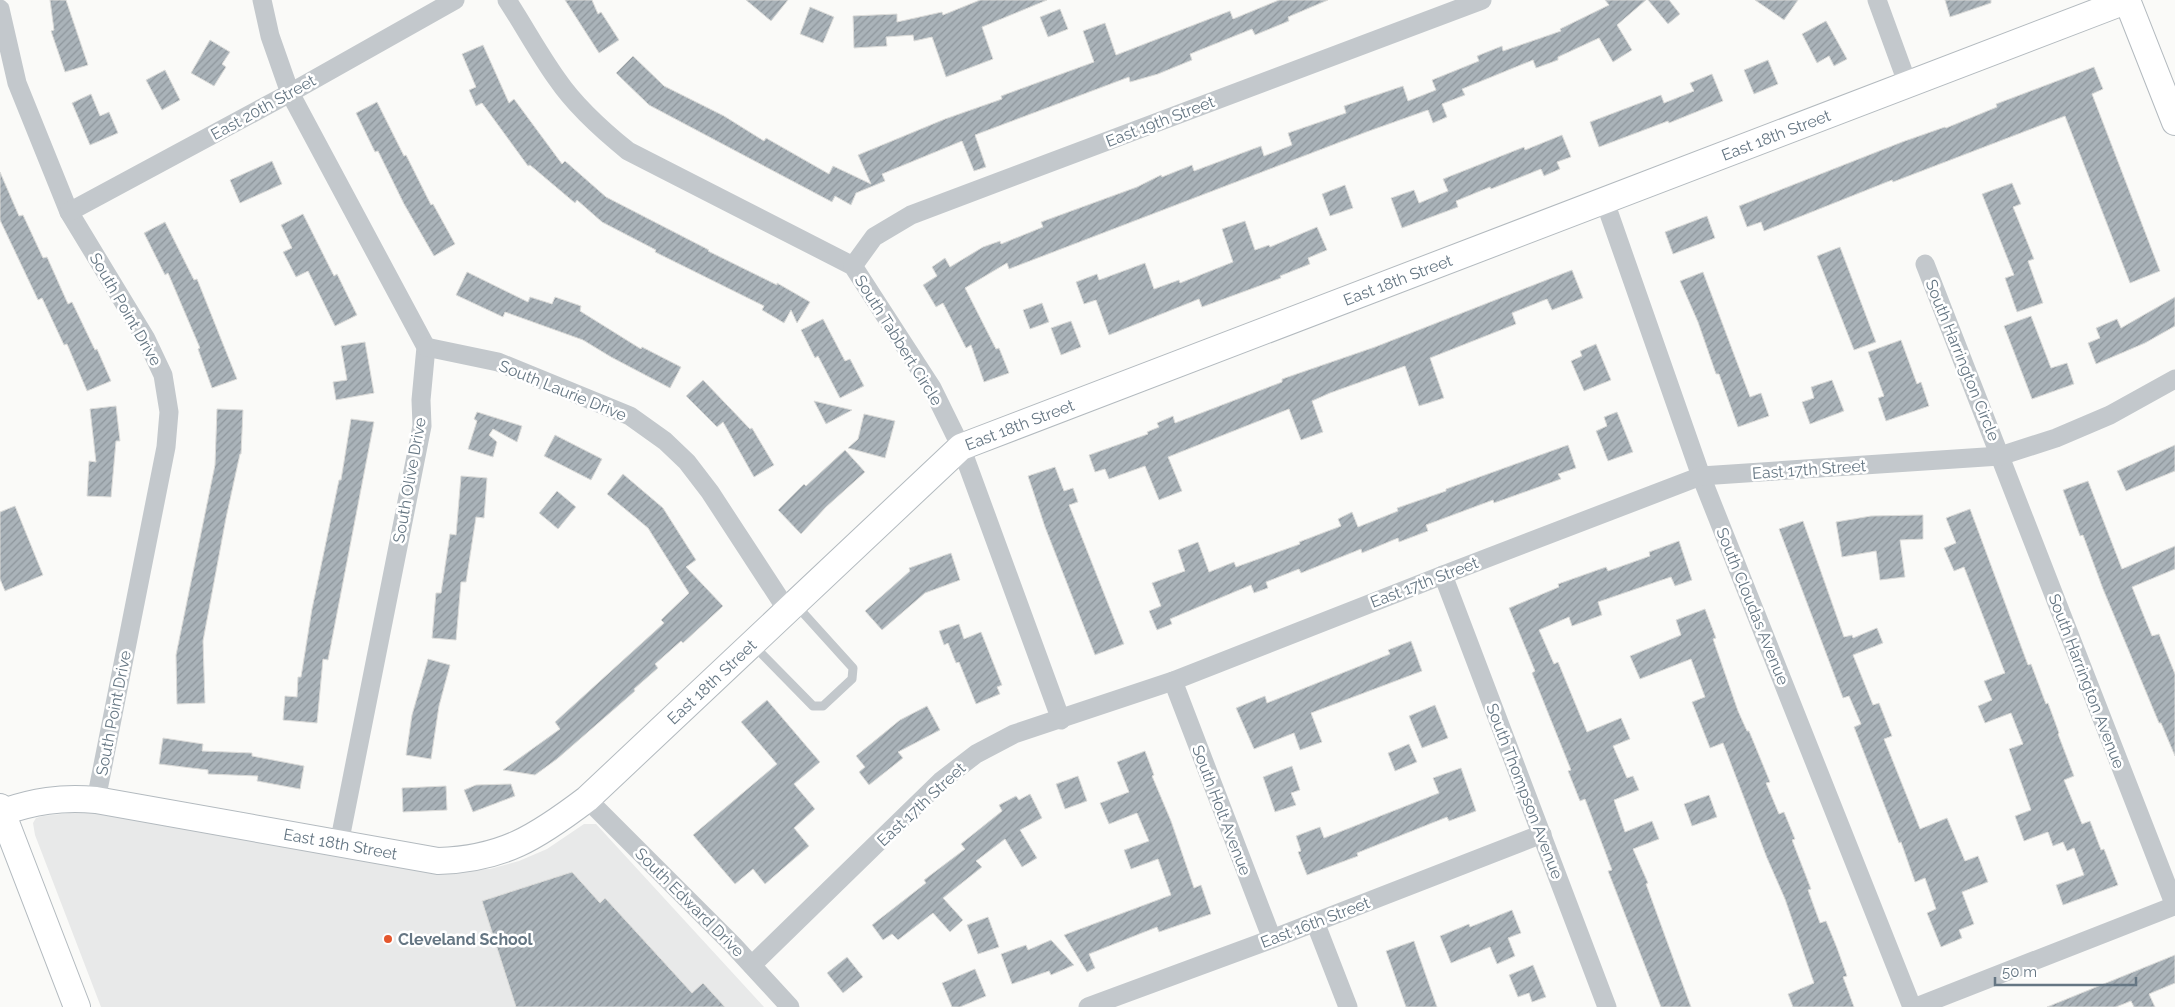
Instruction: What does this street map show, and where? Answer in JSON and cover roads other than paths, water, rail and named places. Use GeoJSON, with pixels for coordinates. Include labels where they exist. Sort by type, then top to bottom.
{"type":"FeatureCollection","features":[{"type":"Feature","properties":{"kind":"street"},"geometry":{"type":"LineString","coordinates":[[262,0],[270,36],[290,93],[426,347]]}},
{"type":"Feature","properties":{"kind":"street","name":"East 20th Street"},"geometry":{"type":"LineString","coordinates":[[69,212],[290,93],[455,0]]}},
{"type":"Feature","properties":{"kind":"street","name":"South Tabbert Circle"},"geometry":{"type":"LineString","coordinates":[[507,0],[557,80],[588,116],[628,150],[852,266],[932,388],[962,447],[1061,720]]}},
{"type":"Feature","properties":{"kind":"street","name":"East 19th Street"},"geometry":{"type":"LineString","coordinates":[[852,266],[874,237],[911,214],[1482,0]]}},
{"type":"Feature","properties":{"kind":"street"},"geometry":{"type":"LineString","coordinates":[[1877,0],[1908,85]]}},
{"type":"Feature","properties":{"kind":"street"},"geometry":{"type":"LineString","coordinates":[[2128,0],[2170,95],[2175,122]]}},
{"type":"Feature","properties":{"kind":"street","name":"East 18th Street"},"geometry":{"type":"LineString","coordinates":[[1,810],[68,797],[96,800],[438,861],[467,860],[495,854],[522,843],[552,826],[587,799],[962,447],[2128,0]]}},
{"type":"Feature","properties":{"kind":"street","name":"South Point Drive"},"geometry":{"type":"LineString","coordinates":[[0,9],[17,83],[69,212],[146,338],[163,375],[169,412],[166,447],[96,800]]}},
{"type":"Feature","properties":{"kind":"street","name":"South Cloudas Avenue"},"geometry":{"type":"LineString","coordinates":[[1605,202],[1701,476],[1914,1007]]}},
{"type":"Feature","properties":{"kind":"street","name":"South Harrington Circle"},"geometry":{"type":"LineString","coordinates":[[1925,264],[2000,456]]}},
{"type":"Feature","properties":{"kind":"street","name":"South Laurie Drive"},"geometry":{"type":"LineString","coordinates":[[426,347],[498,362],[630,416],[665,441],[686,462],[710,492],[791,606]]}},
{"type":"Feature","properties":{"kind":"street","name":"South Olive Drive"},"geometry":{"type":"LineString","coordinates":[[339,844],[422,426],[421,400],[426,347]]}},
{"type":"Feature","properties":{"kind":"street","name":"East 17th Street"},"geometry":{"type":"LineString","coordinates":[[752,965],[942,781],[976,754],[1014,734],[1061,720],[1173,681],[1701,476],[2000,456],[2056,438],[2110,414],[2175,379]]}},
{"type":"Feature","properties":{"kind":"street","name":"South Harrington Avenue"},"geometry":{"type":"LineString","coordinates":[[2000,456],[2175,906]]}},
{"type":"Feature","properties":{"kind":"street","name":"South Thompson Avenue"},"geometry":{"type":"LineString","coordinates":[[1442,575],[1607,1007]]}},
{"type":"Feature","properties":{"kind":"street","name":"South Holt Avenue"},"geometry":{"type":"LineString","coordinates":[[1173,681],[1272,939]]}},
{"type":"Feature","properties":{"kind":"street","name":"South Edward Drive"},"geometry":{"type":"LineString","coordinates":[[587,799],[752,965],[790,1007]]}},
{"type":"Feature","properties":{"kind":"street"},"geometry":{"type":"LineString","coordinates":[[1,810],[78,1007]]}},
{"type":"Feature","properties":{"kind":"street","name":"East 16th Street"},"geometry":{"type":"LineString","coordinates":[[1091,1006],[1272,939],[1542,834]]}},
{"type":"Feature","properties":{"kind":"street"},"geometry":{"type":"LineString","coordinates":[[1914,1007],[2175,906]]}},
{"type":"Feature","properties":{"kind":"street"},"geometry":{"type":"LineString","coordinates":[[1315,922],[1348,1007]]}},
{"type":"Feature","properties":{"kind":"lane"},"geometry":{"type":"LineString","coordinates":[[751,644],[813,706],[823,706],[852,679],[853,668],[791,606]]}},
{"type":"Feature","properties":{"kind":"place","name":"Cleveland School"},"geometry":{"type":"Point","coordinates":[388,939]}}]}
